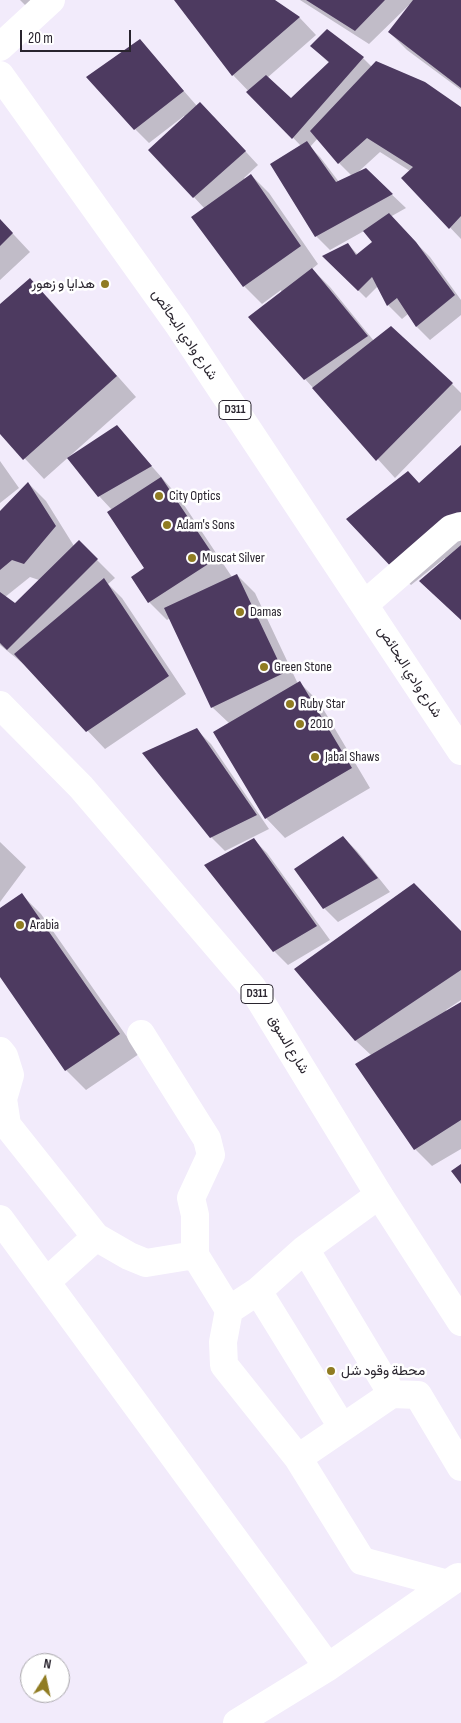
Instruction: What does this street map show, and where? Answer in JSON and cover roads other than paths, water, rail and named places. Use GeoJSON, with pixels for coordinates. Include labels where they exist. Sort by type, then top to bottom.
{"type":"FeatureCollection","features":[{"type":"Feature","properties":{"kind":"main road"},"geometry":{"type":"LineString","coordinates":[[0,47],[51,0]]}},
{"type":"Feature","properties":{"kind":"main road","name":"شارع وادي البحائص"},"geometry":{"type":"LineString","coordinates":[[0,75],[178,324],[461,750]]}},
{"type":"Feature","properties":{"kind":"main road"},"geometry":{"type":"LineString","coordinates":[[365,604],[451,529],[461,526]]}},
{"type":"Feature","properties":{"kind":"main road","name":"شارع السوق"},"geometry":{"type":"LineString","coordinates":[[0,705],[81,787],[252,987],[379,1195],[461,1322]]}},
{"type":"Feature","properties":{"kind":"main road"},"geometry":{"type":"LineString","coordinates":[[141,1034],[207,1140],[211,1154],[191,1198],[195,1215],[195,1255],[229,1310],[223,1342],[224,1365],[298,1458],[362,1561],[455,1579]]}},
{"type":"Feature","properties":{"kind":"main road"},"geometry":{"type":"LineString","coordinates":[[0,1051],[4,1056],[10,1075],[3,1099],[7,1125],[96,1237],[129,1256],[146,1263],[195,1255]]}},
{"type":"Feature","properties":{"kind":"main road"},"geometry":{"type":"LineString","coordinates":[[229,1310],[258,1291],[305,1249],[379,1195]]}},
{"type":"Feature","properties":{"kind":"main road"},"geometry":{"type":"LineString","coordinates":[[0,1219],[328,1668]]}},
{"type":"Feature","properties":{"kind":"main road"},"geometry":{"type":"LineString","coordinates":[[46,1282],[96,1237]]}},
{"type":"Feature","properties":{"kind":"main road"},"geometry":{"type":"LineString","coordinates":[[305,1249],[392,1394]]}},
{"type":"Feature","properties":{"kind":"main road"},"geometry":{"type":"LineString","coordinates":[[258,1291],[342,1427]]}},
{"type":"Feature","properties":{"kind":"main road"},"geometry":{"type":"LineString","coordinates":[[298,1458],[392,1394],[418,1396],[461,1467]]}},
{"type":"Feature","properties":{"kind":"main road"},"geometry":{"type":"LineString","coordinates":[[237,1723],[328,1668],[455,1579]]}},
{"type":"Feature","properties":{"kind":"place","name":"هدايا و زهور"},"geometry":{"type":"Point","coordinates":[105,284]}},
{"type":"Feature","properties":{"kind":"place","name":"City Optics"},"geometry":{"type":"Point","coordinates":[159,496]}},
{"type":"Feature","properties":{"kind":"place","name":"Adam's Sons"},"geometry":{"type":"Point","coordinates":[167,525]}},
{"type":"Feature","properties":{"kind":"place","name":"Muscat Silver"},"geometry":{"type":"Point","coordinates":[192,558]}},
{"type":"Feature","properties":{"kind":"place","name":"Damas"},"geometry":{"type":"Point","coordinates":[240,612]}},
{"type":"Feature","properties":{"kind":"place","name":"Green Stone"},"geometry":{"type":"Point","coordinates":[264,667]}},
{"type":"Feature","properties":{"kind":"place","name":"Ruby Star"},"geometry":{"type":"Point","coordinates":[290,704]}},
{"type":"Feature","properties":{"kind":"place","name":"2010"},"geometry":{"type":"Point","coordinates":[300,724]}},
{"type":"Feature","properties":{"kind":"place","name":"Jabal Shaws"},"geometry":{"type":"Point","coordinates":[315,757]}},
{"type":"Feature","properties":{"kind":"place","name":"Arabia"},"geometry":{"type":"Point","coordinates":[20,925]}},
{"type":"Feature","properties":{"kind":"place","name":"محطة وقود شل"},"geometry":{"type":"Point","coordinates":[331,1371]}}]}
